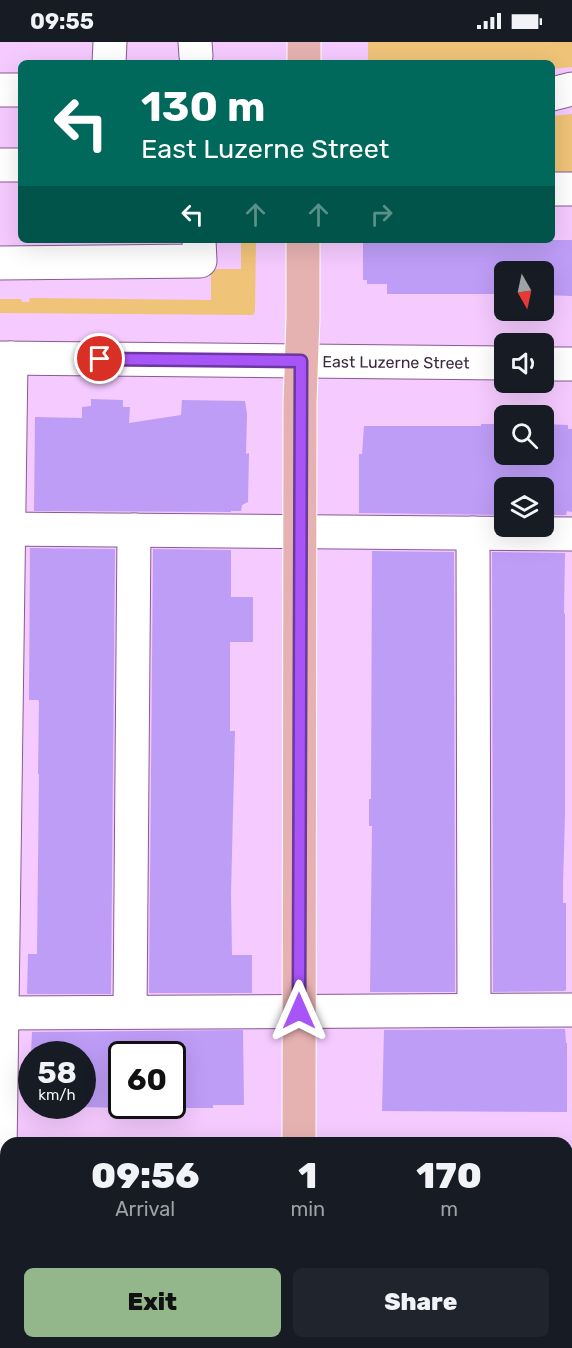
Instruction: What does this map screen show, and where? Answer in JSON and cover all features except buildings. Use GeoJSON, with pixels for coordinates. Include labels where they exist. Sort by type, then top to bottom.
{"type":"FeatureCollection","features":[{"type":"Feature","properties":{"kind":"main road"},"geometry":{"type":"LineString","coordinates":[[304,42],[304,60]]}},
{"type":"Feature","properties":{"kind":"main road"},"geometry":{"type":"LineString","coordinates":[[299,1137],[303,243]]}},
{"type":"Feature","properties":{"kind":"street"},"geometry":{"type":"LineString","coordinates":[[109,60],[110,42]]}},
{"type":"Feature","properties":{"kind":"street"},"geometry":{"type":"LineString","coordinates":[[555,93],[572,89]]}},
{"type":"Feature","properties":{"kind":"street"},"geometry":{"type":"LineString","coordinates":[[0,90],[18,90]]}},
{"type":"Feature","properties":{"kind":"street"},"geometry":{"type":"LineString","coordinates":[[0,165],[18,165]]}},
{"type":"Feature","properties":{"kind":"street"},"geometry":{"type":"LineString","coordinates":[[555,189],[572,189]]}},
{"type":"Feature","properties":{"kind":"street"},"geometry":{"type":"LineString","coordinates":[[0,263],[200,261],[200,243]]}},
{"type":"Feature","properties":{"kind":"street"},"geometry":{"type":"LineString","coordinates":[[0,1137],[5,358]]}},
{"type":"Feature","properties":{"kind":"street","name":"East Luzerne Street"},"geometry":{"type":"LineString","coordinates":[[5,358],[494,363]]}},
{"type":"Feature","properties":{"kind":"street"},"geometry":{"type":"LineString","coordinates":[[554,364],[572,364]]}},
{"type":"Feature","properties":{"kind":"street"},"geometry":{"type":"LineString","coordinates":[[4,528],[572,534]]}},
{"type":"Feature","properties":{"kind":"street"},"geometry":{"type":"LineString","coordinates":[[130,1012],[134,530]]}},
{"type":"Feature","properties":{"kind":"street"},"geometry":{"type":"LineString","coordinates":[[473,533],[474,1010]]}},
{"type":"Feature","properties":{"kind":"street"},"geometry":{"type":"LineString","coordinates":[[1,1013],[572,1010]]}},
{"type":"Feature","properties":{"kind":"shaded area"},"geometry":{"type":"Polygon","coordinates":[[[368,42],[572,42],[572,67],[555,69],[555,60],[368,60],[368,42]]]}},
{"type":"Feature","properties":{"kind":"shaded area"},"geometry":{"type":"Polygon","coordinates":[[[572,114],[572,177],[555,177],[555,116],[572,114]]]}},
{"type":"Feature","properties":{"kind":"shaded area"},"geometry":{"type":"Polygon","coordinates":[[[241,243],[256,243],[255,311],[253,315],[0,313],[0,299],[21,299],[22,302],[29,302],[30,298],[211,300],[211,274],[216,269],[241,269],[241,243]]]}},
{"type":"Feature","properties":{"kind":"route"},"geometry":{"type":"LineString","coordinates":[[100,359],[301,361],[299,1011]]}}]}
